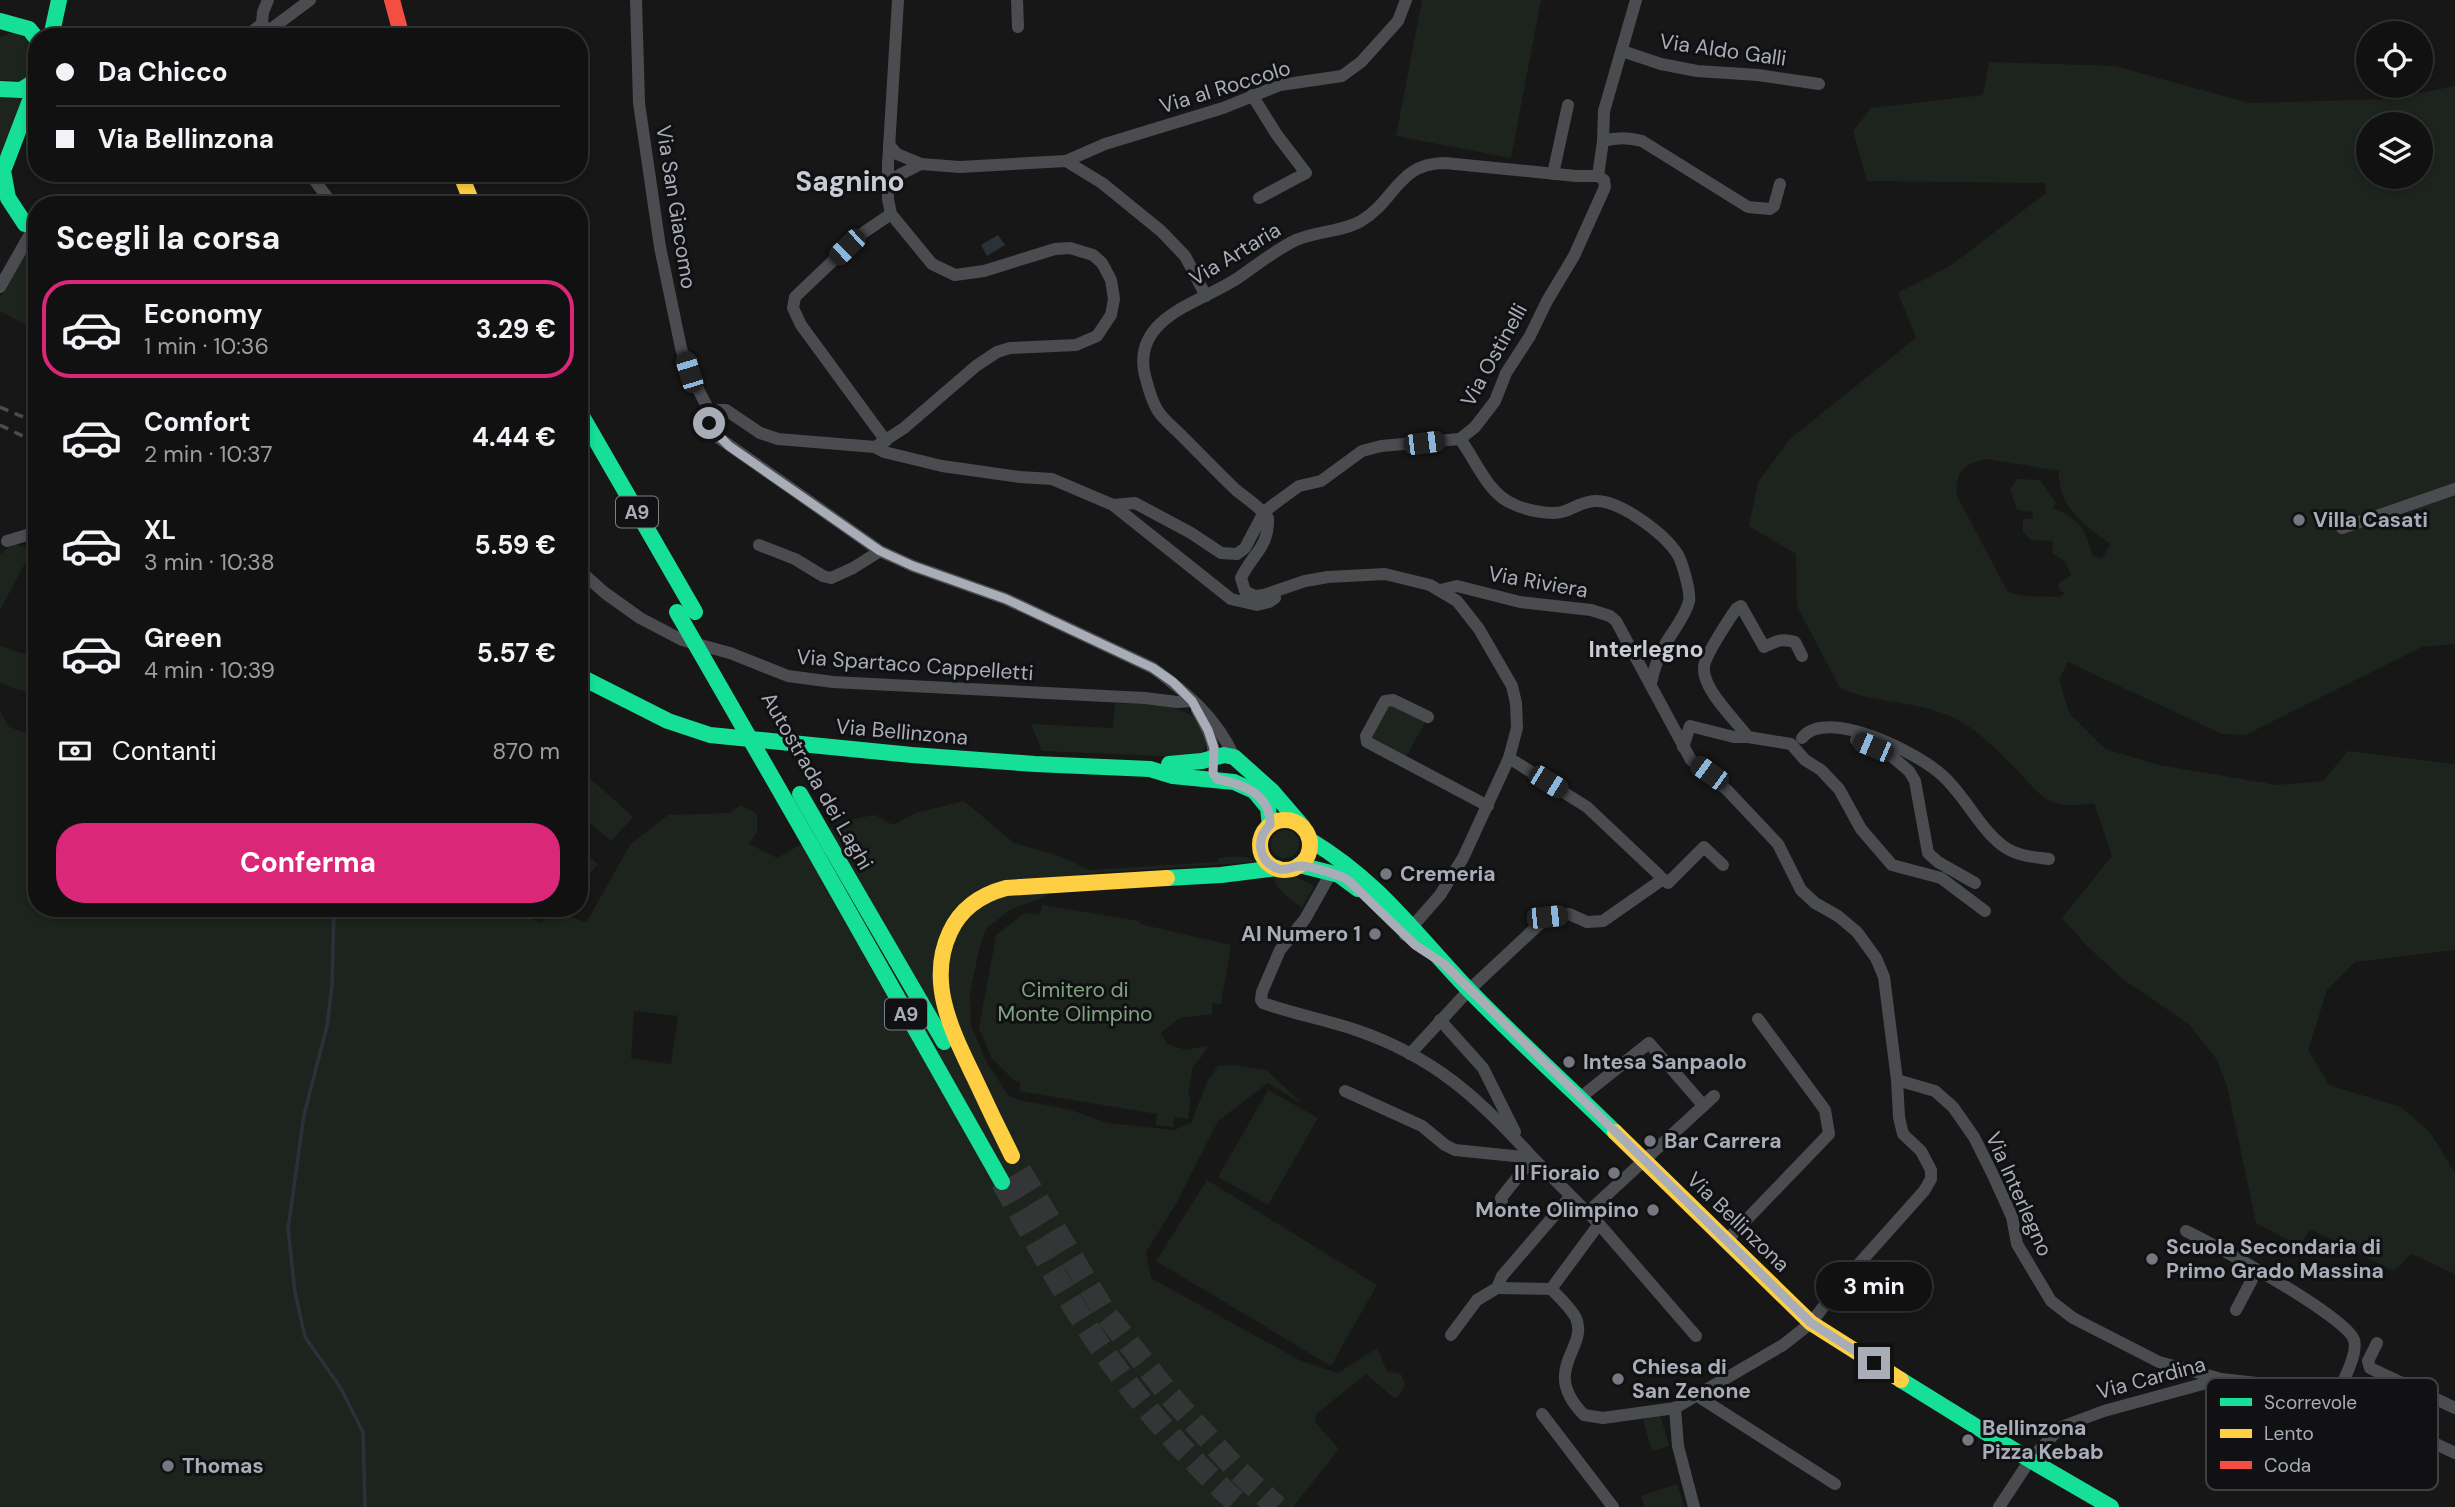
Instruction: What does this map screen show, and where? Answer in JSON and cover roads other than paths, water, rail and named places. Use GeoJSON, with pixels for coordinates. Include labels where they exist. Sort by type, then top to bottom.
{"type":"FeatureCollection","features":[{"type":"Feature","properties":{"kind":"main road"},"geometry":{"type":"LineString","coordinates":[[53,28],[59,0]]}},
{"type":"Feature","properties":{"kind":"main road"},"geometry":{"type":"LineString","coordinates":[[392,0],[400,28]]}},
{"type":"Feature","properties":{"kind":"main road"},"geometry":{"type":"LineString","coordinates":[[409,0],[416,28]]}},
{"type":"Feature","properties":{"kind":"main road"},"geometry":{"type":"LineString","coordinates":[[31,28],[46,27],[55,17]]}},
{"type":"Feature","properties":{"kind":"main road"},"geometry":{"type":"LineString","coordinates":[[0,89],[21,90],[28,86]]}},
{"type":"Feature","properties":{"kind":"main road"},"geometry":{"type":"LineString","coordinates":[[28,104],[1,172],[8,198],[28,224]]}},
{"type":"Feature","properties":{"kind":"main road"},"geometry":{"type":"LineString","coordinates":[[0,210],[28,226]]}},
{"type":"Feature","properties":{"kind":"main road","name":"Autostrada dei Laghi"},"geometry":{"type":"LineString","coordinates":[[588,427],[1020,1171]]}},
{"type":"Feature","properties":{"kind":"main road","name":"Autostrada dei Laghi"},"geometry":{"type":"LineString","coordinates":[[588,458],[1002,1182]]}},
{"type":"Feature","properties":{"kind":"main road","name":"Via Bellinzona"},"geometry":{"type":"LineString","coordinates":[[588,681],[668,721],[710,735],[912,755],[1150,769],[1224,755],[1234,757],[1272,790],[1306,833],[1359,874],[1409,931],[1415,945],[1444,964],[1811,1323],[2030,1460],[2111,1507]]}},
{"type":"Feature","properties":{"kind":"main road"},"geometry":{"type":"LineString","coordinates":[[1214,758],[1213,773],[1217,779]]}},
{"type":"Feature","properties":{"kind":"main road","name":"Via Bellinzona"},"geometry":{"type":"LineString","coordinates":[[1150,769],[1173,776],[1217,779],[1254,791],[1268,808],[1270,825]]}},
{"type":"Feature","properties":{"kind":"main road"},"geometry":{"type":"LineString","coordinates":[[1284,820],[1296,822],[1306,833],[1308,854],[1299,865],[1285,870],[1277,868],[1269,864],[1260,850],[1262,834],[1270,825],[1284,820]]}},
{"type":"Feature","properties":{"kind":"main road","name":"Via Bellinzona"},"geometry":{"type":"LineString","coordinates":[[1299,865],[1348,880],[1409,931]]}},
{"type":"Feature","properties":{"kind":"main road"},"geometry":{"type":"LineString","coordinates":[[1012,1156],[949,1024],[940,992],[939,963],[943,946],[955,921],[965,909],[987,894],[1008,887],[1221,875],[1277,868]]}},
{"type":"Feature","properties":{"kind":"street"},"geometry":{"type":"LineString","coordinates":[[257,28],[262,24],[268,0]]}},
{"type":"Feature","properties":{"kind":"street"},"geometry":{"type":"LineString","coordinates":[[272,28],[310,0]]}},
{"type":"Feature","properties":{"kind":"street","name":"Via San Giacomo"},"geometry":{"type":"LineString","coordinates":[[636,0],[639,103],[660,247],[685,360],[711,414],[708,419],[710,426],[719,439],[880,551],[913,566],[1006,599],[1140,660],[1173,682],[1214,720],[1234,757]]}},
{"type":"Feature","properties":{"kind":"street"},"geometry":{"type":"LineString","coordinates":[[711,414],[726,410],[753,430],[778,439],[880,444],[996,352],[1010,348],[1076,345],[1097,336],[1108,321],[1114,299],[1111,280],[1102,263],[1093,255],[1070,247],[1046,251],[966,275],[947,272],[932,264],[922,254],[891,214],[888,188],[889,145],[898,0]]}},
{"type":"Feature","properties":{"kind":"street"},"geometry":{"type":"LineString","coordinates":[[1017,0],[1018,27]]}},
{"type":"Feature","properties":{"kind":"street","name":"Via al Roccolo"},"geometry":{"type":"LineString","coordinates":[[1066,161],[1105,144],[1223,108],[1280,85],[1333,78],[1350,72],[1398,21],[1406,0]]}},
{"type":"Feature","properties":{"kind":"street","name":"Via Ostinelli"},"geometry":{"type":"LineString","coordinates":[[1460,439],[1475,428],[1495,401],[1506,373],[1530,336],[1574,256],[1605,187],[1604,180],[1598,176],[1604,141],[1604,111],[1636,0]]}},
{"type":"Feature","properties":{"kind":"street"},"geometry":{"type":"LineString","coordinates":[[262,24],[266,28]]}},
{"type":"Feature","properties":{"kind":"street","name":"Via Aldo Galli"},"geometry":{"type":"LineString","coordinates":[[1622,51],[1661,64],[1698,71],[1758,75],[1819,84]]}},
{"type":"Feature","properties":{"kind":"street"},"geometry":{"type":"LineString","coordinates":[[1252,95],[1277,135],[1306,173],[1259,198]]}},
{"type":"Feature","properties":{"kind":"street"},"geometry":{"type":"LineString","coordinates":[[1553,174],[1568,105]]}},
{"type":"Feature","properties":{"kind":"street"},"geometry":{"type":"LineString","coordinates":[[1604,141],[1617,137],[1642,141],[1748,207],[1770,209],[1780,184]]}},
{"type":"Feature","properties":{"kind":"street"},"geometry":{"type":"LineString","coordinates":[[889,145],[897,154],[921,164],[961,167],[1066,161],[1102,183],[1161,231],[1185,256],[1206,296]]}},
{"type":"Feature","properties":{"kind":"street","name":"Via Artaria"},"geometry":{"type":"LineString","coordinates":[[1264,512],[1216,472],[1158,411],[1148,386],[1143,362],[1144,347],[1149,337],[1166,319],[1236,279],[1295,240],[1358,223],[1371,214],[1409,173],[1427,164],[1445,163],[1598,176]]}},
{"type":"Feature","properties":{"kind":"street"},"geometry":{"type":"LineString","coordinates":[[888,188],[899,175],[921,164]]}},
{"type":"Feature","properties":{"kind":"street"},"geometry":{"type":"LineString","coordinates":[[891,214],[860,235],[793,302],[793,309],[801,325],[884,452],[942,467],[1052,479],[1113,505],[1231,599],[1257,605],[1269,602],[1284,587]]}},
{"type":"Feature","properties":{"kind":"street"},"geometry":{"type":"LineString","coordinates":[[0,287],[28,234]]}},
{"type":"Feature","properties":{"kind":"street"},"geometry":{"type":"LineString","coordinates":[[1113,505],[1135,503],[1148,508],[1221,553],[1237,554],[1245,548],[1264,512],[1299,486],[1321,481],[1362,451],[1381,446],[1460,439],[1482,475],[1511,504],[1561,513],[1593,501],[1606,502],[1640,519],[1658,533],[1678,555],[1689,601],[1655,665],[1651,683]]}},
{"type":"Feature","properties":{"kind":"street"},"geometry":{"type":"LineString","coordinates":[[2342,528],[2455,489]]}},
{"type":"Feature","properties":{"kind":"street"},"geometry":{"type":"LineString","coordinates":[[1264,512],[1268,518],[1267,536],[1264,545],[1243,573],[1241,582],[1245,591],[1255,596],[1264,595],[1284,587],[1328,577],[1385,574],[1413,579],[1440,590],[1457,601],[1479,629],[1512,686],[1517,728],[1509,758],[1463,858],[1440,895],[1409,931]]}},
{"type":"Feature","properties":{"kind":"street"},"geometry":{"type":"LineString","coordinates":[[7,541],[28,535]]}},
{"type":"Feature","properties":{"kind":"street"},"geometry":{"type":"LineString","coordinates":[[759,545],[796,559],[831,579],[880,551]]}},
{"type":"Feature","properties":{"kind":"street","name":"Via Spartaco Cappelletti"},"geometry":{"type":"LineString","coordinates":[[588,578],[640,618],[682,640],[730,653],[801,679],[1192,701]]}},
{"type":"Feature","properties":{"kind":"street","name":"Via Riviera"},"geometry":{"type":"LineString","coordinates":[[1440,590],[1457,586],[1520,601],[1591,610],[1610,616],[1616,621],[1691,760],[1727,790],[1778,844],[1801,890],[1857,932],[1876,958],[1884,977],[1897,1080]]}},
{"type":"Feature","properties":{"kind":"street"},"geometry":{"type":"LineString","coordinates":[[1748,737],[1716,698],[1705,677],[1704,664],[1736,609],[1741,606],[1763,647],[1781,639],[1788,640],[1795,642],[1802,656]]}},
{"type":"Feature","properties":{"kind":"street"},"geometry":{"type":"LineString","coordinates":[[1428,717],[1393,700],[1385,701],[1366,736],[1367,742],[1488,806]]}},
{"type":"Feature","properties":{"kind":"street"},"geometry":{"type":"LineString","coordinates":[[1192,701],[1208,730],[1214,758]]}},
{"type":"Feature","properties":{"kind":"street"},"geometry":{"type":"LineString","coordinates":[[1684,747],[1690,726],[1734,737],[1797,741],[1823,734],[1839,734],[1889,754],[1909,771],[1915,781],[1928,853],[1938,862],[1975,883]]}},
{"type":"Feature","properties":{"kind":"street"},"geometry":{"type":"LineString","coordinates":[[1797,741],[1808,731],[1821,727],[1840,728],[1880,740],[1915,755],[1941,774],[1958,791],[2000,844],[2021,855],[2049,859]]}},
{"type":"Feature","properties":{"kind":"street"},"geometry":{"type":"LineString","coordinates":[[1797,741],[1805,760],[1821,770],[1839,789],[1861,829],[1892,865],[1941,878],[1985,911]]}},
{"type":"Feature","properties":{"kind":"street"},"geometry":{"type":"LineString","coordinates":[[1509,758],[1587,807],[1659,875]]}},
{"type":"Feature","properties":{"kind":"street"},"geometry":{"type":"LineString","coordinates":[[1410,1054],[1469,990],[1547,917],[1569,914],[1587,922],[1603,921],[1663,879],[1668,883],[1704,847],[1723,865]]}},
{"type":"Feature","properties":{"kind":"street"},"geometry":{"type":"LineString","coordinates":[[1331,873],[1304,919],[1280,950],[1262,992],[1263,1003],[1357,1031],[1410,1054],[1446,1074],[1476,1100],[1570,1197],[1588,1212],[1696,1336]]}},
{"type":"Feature","properties":{"kind":"street"},"geometry":{"type":"LineString","coordinates":[[1727,1240],[1829,1134],[1825,1110],[1758,1018]]}},
{"type":"Feature","properties":{"kind":"street"},"geometry":{"type":"LineString","coordinates":[[1440,1020],[1483,1068],[1522,1146]]}},
{"type":"Feature","properties":{"kind":"street"},"geometry":{"type":"LineString","coordinates":[[1581,1097],[1649,1043],[1703,1105]]}},
{"type":"Feature","properties":{"kind":"street"},"geometry":{"type":"LineString","coordinates":[[1451,1335],[1477,1300],[1497,1288],[1550,1289],[1566,1304],[1576,1319],[1577,1337],[1567,1359],[1565,1383],[1569,1395],[1584,1415],[1604,1418],[1675,1408],[1783,1345],[1811,1323],[1840,1285],[1913,1204],[1931,1179],[1929,1163],[1903,1134],[1897,1080]]}},
{"type":"Feature","properties":{"kind":"street","name":"Via Interlegno"},"geometry":{"type":"LineString","coordinates":[[1897,1080],[1936,1091],[1953,1107],[1974,1137],[2012,1217],[2017,1244],[2050,1301],[2073,1318],[2159,1362],[2217,1378]]}},
{"type":"Feature","properties":{"kind":"street"},"geometry":{"type":"LineString","coordinates":[[1345,1091],[1422,1126],[1455,1150],[1532,1158]]}},
{"type":"Feature","properties":{"kind":"street"},"geometry":{"type":"LineString","coordinates":[[1588,1212],[1714,1096]]}},
{"type":"Feature","properties":{"kind":"street"},"geometry":{"type":"LineString","coordinates":[[1502,1202],[1501,1198],[1532,1158]]}},
{"type":"Feature","properties":{"kind":"street"},"geometry":{"type":"LineString","coordinates":[[1497,1288],[1502,1276],[1570,1197]]}},
{"type":"Feature","properties":{"kind":"street"},"geometry":{"type":"LineString","coordinates":[[1550,1289],[1599,1224]]}},
{"type":"Feature","properties":{"kind":"street"},"geometry":{"type":"LineString","coordinates":[[2186,1231],[2332,1315],[2352,1334],[2354,1353],[2344,1378]]}},
{"type":"Feature","properties":{"kind":"street"},"geometry":{"type":"LineString","coordinates":[[2236,1310],[2257,1270]]}},
{"type":"Feature","properties":{"kind":"street"},"geometry":{"type":"LineString","coordinates":[[2377,1343],[2368,1361],[2370,1368],[2391,1378]]}},
{"type":"Feature","properties":{"kind":"street","name":"Via Cardina"},"geometry":{"type":"LineString","coordinates":[[1999,1507],[2030,1460],[2061,1427],[2077,1419],[2206,1383]]}},
{"type":"Feature","properties":{"kind":"street"},"geometry":{"type":"LineString","coordinates":[[1696,1395],[1835,1484]]}},
{"type":"Feature","properties":{"kind":"street"},"geometry":{"type":"LineString","coordinates":[[2438,1400],[2455,1408]]}},
{"type":"Feature","properties":{"kind":"street"},"geometry":{"type":"LineString","coordinates":[[1675,1408],[1678,1446],[1694,1507]]}},
{"type":"Feature","properties":{"kind":"street"},"geometry":{"type":"LineString","coordinates":[[1542,1414],[1613,1507]]}},
{"type":"Feature","properties":{"kind":"street"},"geometry":{"type":"LineString","coordinates":[[2438,1440],[2455,1444]]}},
{"type":"Feature","properties":{"kind":"street","name":"Via Cardina"},"geometry":{"type":"LineString","coordinates":[[2438,1444],[2455,1453]]}},
{"type":"Feature","properties":{"kind":"waterway"},"geometry":{"type":"LineString","coordinates":[[334,917],[332,986],[327,1026],[304,1115],[288,1229],[295,1292],[305,1337],[340,1387],[363,1432],[365,1507]]}},
{"type":"Feature","properties":{"kind":"tunnel"},"geometry":{"type":"LineString","coordinates":[[1020,1171],[1105,1313],[1170,1396],[1237,1470],[1277,1507]]}},
{"type":"Feature","properties":{"kind":"tunnel"},"geometry":{"type":"LineString","coordinates":[[1002,1182],[1072,1304],[1118,1371],[1176,1442],[1242,1507]]}},
{"type":"Feature","properties":{"kind":"railway"},"geometry":{"type":"LineString","coordinates":[[0,407],[28,419]]}},
{"type":"Feature","properties":{"kind":"railway"},"geometry":{"type":"LineString","coordinates":[[0,425],[28,439]]}},
{"type":"Feature","properties":{"kind":"place","name":"Villa Casati"},"geometry":{"type":"Point","coordinates":[2299,520]}},
{"type":"Feature","properties":{"kind":"place","name":"Cremeria"},"geometry":{"type":"Point","coordinates":[1386,874]}},
{"type":"Feature","properties":{"kind":"place","name":"Al Numero 1"},"geometry":{"type":"Point","coordinates":[1375,934]}},
{"type":"Feature","properties":{"kind":"place","name":"Intesa Sanpaolo"},"geometry":{"type":"Point","coordinates":[1569,1062]}},
{"type":"Feature","properties":{"kind":"place","name":"Bar Carrera"},"geometry":{"type":"Point","coordinates":[1650,1141]}},
{"type":"Feature","properties":{"kind":"place","name":"Il Fioraio"},"geometry":{"type":"Point","coordinates":[1614,1173]}},
{"type":"Feature","properties":{"kind":"place","name":"Monte Olimpino"},"geometry":{"type":"Point","coordinates":[1653,1210]}},
{"type":"Feature","properties":{"kind":"place","name":"Scuola Secondaria di Primo Grado Massina"},"geometry":{"type":"Point","coordinates":[2152,1259]}},
{"type":"Feature","properties":{"kind":"place","name":"Chiesa di San Zenone"},"geometry":{"type":"Point","coordinates":[1618,1379]}},
{"type":"Feature","properties":{"kind":"place","name":"Bellinzona Pizza Kebab"},"geometry":{"type":"Point","coordinates":[1968,1440]}},
{"type":"Feature","properties":{"kind":"place","name":"Thomas"},"geometry":{"type":"Point","coordinates":[168,1466]}},
{"type":"Feature","properties":{"kind":"district","name":"Sagnino"},"geometry":{"type":"Point","coordinates":[850,181]}},
{"type":"Feature","properties":{"kind":"district","name":"Interlegno"},"geometry":{"type":"Point","coordinates":[1646,649]}},
{"type":"Feature","properties":{"kind":"park label","name":"Cimitero di Monte Olimpino"},"geometry":{"type":"Point","coordinates":[1075,1002]}}]}
